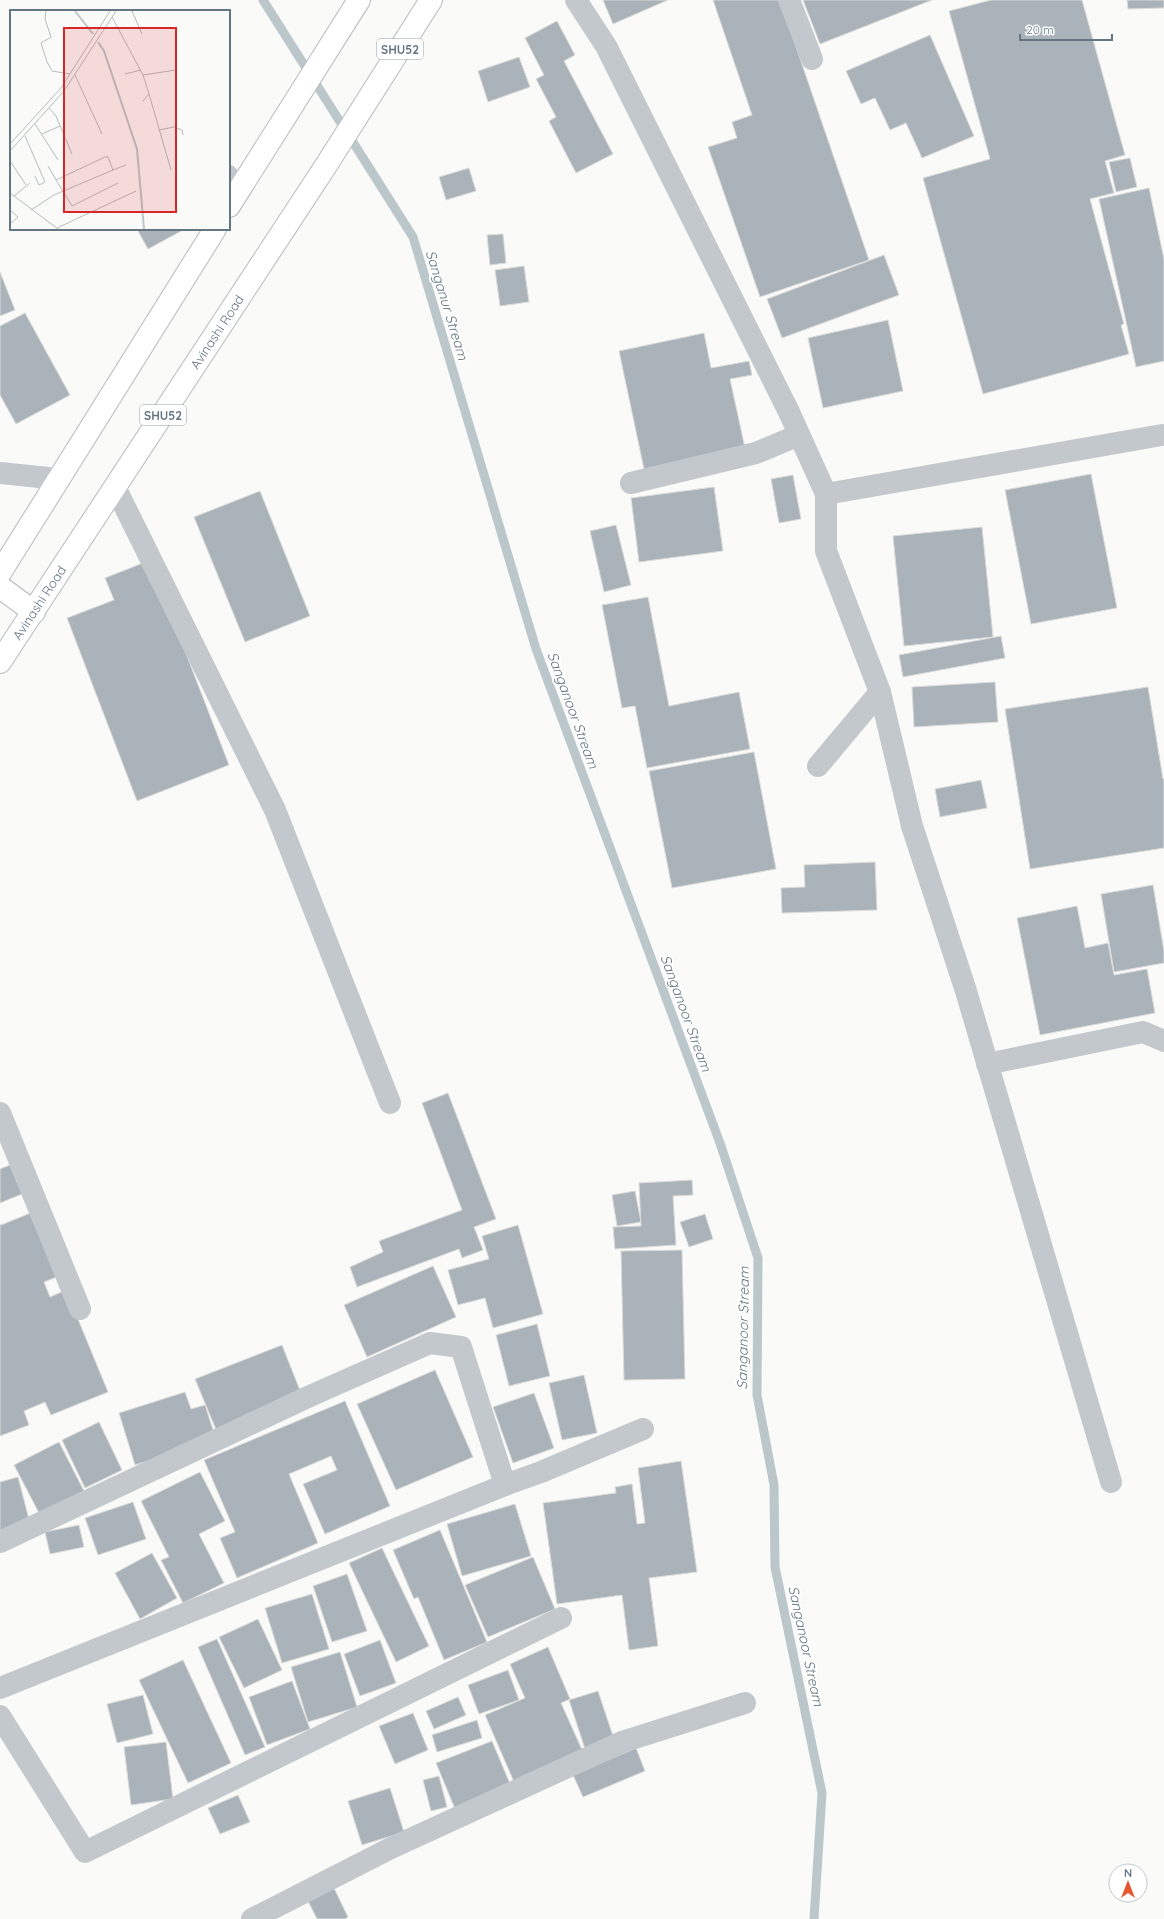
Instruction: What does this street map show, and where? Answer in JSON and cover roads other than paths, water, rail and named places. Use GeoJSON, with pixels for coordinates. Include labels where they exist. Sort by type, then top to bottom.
{"type":"FeatureCollection","features":[{"type":"Feature","properties":{"kind":"main road","name":"Avinashi Road"},"geometry":{"type":"LineString","coordinates":[[0,662],[325,167],[430,0]]}},
{"type":"Feature","properties":{"kind":"main road"},"geometry":{"type":"LineString","coordinates":[[233,190],[288,111],[354,8]]}},
{"type":"Feature","properties":{"kind":"main road"},"geometry":{"type":"LineString","coordinates":[[0,573],[214,230]]}},
{"type":"Feature","properties":{"kind":"main road"},"geometry":{"type":"LineString","coordinates":[[0,587],[34,612]]}},
{"type":"Feature","properties":{"kind":"street"},"geometry":{"type":"LineString","coordinates":[[576,0],[606,46],[799,435],[826,494],[826,550],[880,692],[912,826],[966,991],[1111,1482]]}},
{"type":"Feature","properties":{"kind":"street"},"geometry":{"type":"LineString","coordinates":[[788,0],[812,59]]}},
{"type":"Feature","properties":{"kind":"street"},"geometry":{"type":"LineString","coordinates":[[631,483],[756,453],[799,435]]}},
{"type":"Feature","properties":{"kind":"street"},"geometry":{"type":"LineString","coordinates":[[826,494],[1162,436]]}},
{"type":"Feature","properties":{"kind":"street"},"geometry":{"type":"LineString","coordinates":[[0,473],[58,479]]}},
{"type":"Feature","properties":{"kind":"street"},"geometry":{"type":"LineString","coordinates":[[115,487],[274,810],[390,1103]]}},
{"type":"Feature","properties":{"kind":"street"},"geometry":{"type":"LineString","coordinates":[[818,766],[880,692]]}},
{"type":"Feature","properties":{"kind":"street"},"geometry":{"type":"LineString","coordinates":[[987,1064],[1142,1032],[1164,1041]]}},
{"type":"Feature","properties":{"kind":"street"},"geometry":{"type":"LineString","coordinates":[[0,1113],[80,1309]]}},
{"type":"Feature","properties":{"kind":"street"},"geometry":{"type":"LineString","coordinates":[[0,1542],[310,1396],[430,1343],[461,1348],[505,1485]]}},
{"type":"Feature","properties":{"kind":"street"},"geometry":{"type":"LineString","coordinates":[[0,1688],[505,1485],[541,1472],[644,1429]]}},
{"type":"Feature","properties":{"kind":"street"},"geometry":{"type":"LineString","coordinates":[[0,1716],[85,1852],[561,1618]]}},
{"type":"Feature","properties":{"kind":"street"},"geometry":{"type":"LineString","coordinates":[[252,1919],[391,1848],[622,1742],[745,1703]]}},
{"type":"Feature","properties":{"kind":"waterway","name":"Sanganoor Stream"},"geometry":{"type":"LineString","coordinates":[[263,0],[413,237],[536,649],[720,1143],[758,1258],[757,1395],[774,1485],[775,1567],[822,1793],[814,1919]]}},
{"type":"Feature","properties":{"kind":"water label","name":"Sanganur Stream"},"geometry":{"type":"Point","coordinates":[447,305]}}]}
